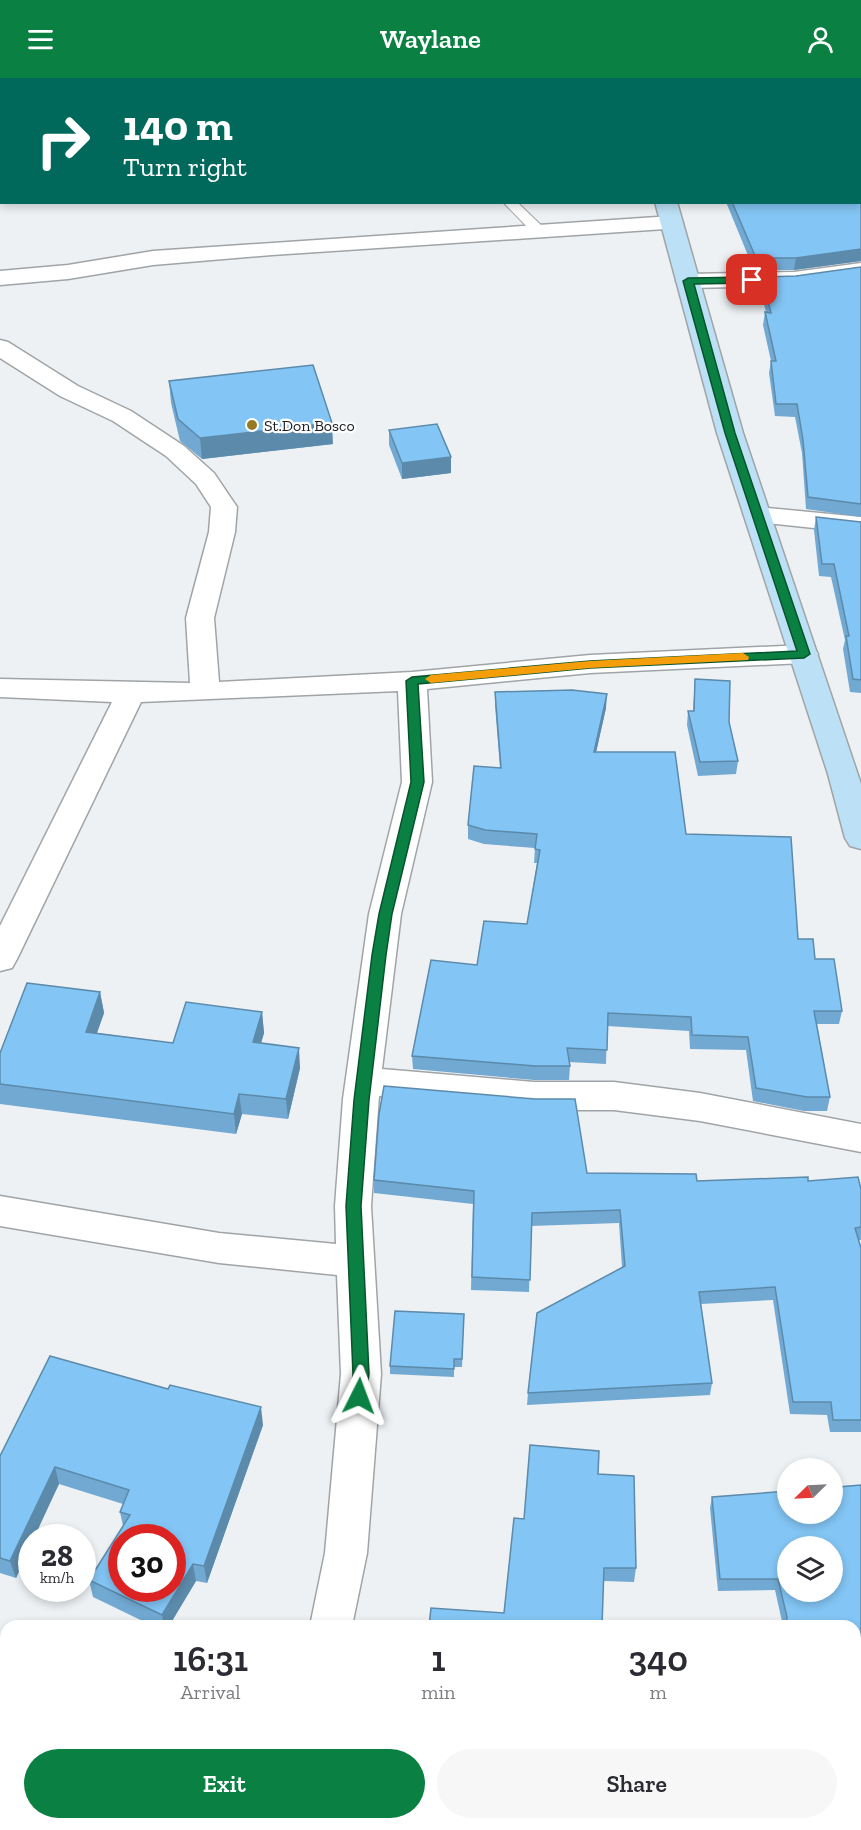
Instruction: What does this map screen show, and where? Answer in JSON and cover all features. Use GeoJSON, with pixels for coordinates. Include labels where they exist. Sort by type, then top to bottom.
{"type":"FeatureCollection","features":[{"type":"Feature","properties":{"kind":"street"},"geometry":{"type":"LineString","coordinates":[[0,278],[68,272],[153,258],[539,231],[669,213],[730,433],[804,654],[861,838]]}},
{"type":"Feature","properties":{"kind":"street"},"geometry":{"type":"LineString","coordinates":[[688,281],[794,279],[861,270]]}},
{"type":"Feature","properties":{"kind":"street"},"geometry":{"type":"LineString","coordinates":[[0,347],[69,391],[122,416],[175,451],[205,479],[224,507],[222,532],[200,618],[205,692]]}},
{"type":"Feature","properties":{"kind":"street"},"geometry":{"type":"LineString","coordinates":[[758,515],[861,525]]}},
{"type":"Feature","properties":{"kind":"street"},"geometry":{"type":"LineString","coordinates":[[0,688],[131,693],[205,692],[412,681],[590,664],[804,654]]}},
{"type":"Feature","properties":{"kind":"street"},"geometry":{"type":"LineString","coordinates":[[332,1620],[346,1553],[361,1374],[353,1206],[363,1081],[385,914],[417,782],[412,681]]}},
{"type":"Feature","properties":{"kind":"street"},"geometry":{"type":"LineString","coordinates":[[0,959],[131,693]]}},
{"type":"Feature","properties":{"kind":"street"},"geometry":{"type":"LineString","coordinates":[[363,1081],[534,1096],[614,1096],[700,1107],[861,1138]]}},
{"type":"Feature","properties":{"kind":"street"},"geometry":{"type":"LineString","coordinates":[[0,1211],[219,1248],[356,1261]]}},
{"type":"Feature","properties":{"kind":"lane"},"geometry":{"type":"LineString","coordinates":[[511,204],[539,231]]}},
{"type":"Feature","properties":{"kind":"building"},"geometry":{"type":"Polygon","coordinates":[[[733,204],[861,204],[861,249],[796,258],[756,258],[733,204]]]}},
{"type":"Feature","properties":{"kind":"building"},"geometry":{"type":"Polygon","coordinates":[[[861,267],[861,504],[808,497],[797,404],[776,404],[771,361],[776,361],[765,312],[771,313],[762,277],[796,276],[861,267]]]}},
{"type":"Feature","properties":{"kind":"building","name":"St.Don Bosco"},"geometry":{"type":"Polygon","coordinates":[[[313,365],[332,423],[200,438],[178,419],[169,381],[313,365]]]}},
{"type":"Feature","properties":{"kind":"building"},"geometry":{"type":"Polygon","coordinates":[[[437,424],[451,457],[402,463],[389,430],[437,424]]]}},
{"type":"Feature","properties":{"kind":"building"},"geometry":{"type":"Polygon","coordinates":[[[816,517],[861,522],[861,680],[853,679],[846,636],[849,636],[834,564],[822,564],[816,517]]]}},
{"type":"Feature","properties":{"kind":"building"},"geometry":{"type":"Polygon","coordinates":[[[695,679],[730,681],[729,722],[738,761],[700,762],[688,711],[694,711],[695,679]]]}},
{"type":"Feature","properties":{"kind":"building"},"geometry":{"type":"Polygon","coordinates":[[[572,690],[607,694],[594,752],[675,752],[686,834],[791,837],[798,939],[813,939],[815,959],[834,959],[842,1011],[814,1011],[830,1097],[807,1097],[756,1088],[748,1037],[692,1035],[691,1017],[608,1013],[607,1050],[567,1048],[570,1066],[535,1066],[412,1056],[431,960],[477,965],[484,921],[527,924],[540,850],[535,849],[537,834],[485,830],[468,825],[474,766],[501,768],[495,692],[572,690]]]}},
{"type":"Feature","properties":{"kind":"building"},"geometry":{"type":"Polygon","coordinates":[[[27,983],[100,992],[86,1032],[173,1043],[186,1002],[262,1012],[253,1042],[299,1048],[286,1099],[239,1094],[234,1114],[0,1084],[0,1053],[27,983]]]}},
{"type":"Feature","properties":{"kind":"building"},"geometry":{"type":"Polygon","coordinates":[[[384,1086],[535,1099],[575,1099],[587,1173],[696,1174],[697,1181],[808,1177],[808,1181],[858,1177],[861,1189],[861,1227],[855,1228],[861,1248],[861,1420],[833,1420],[831,1402],[793,1402],[775,1287],[699,1292],[712,1383],[528,1393],[537,1313],[625,1266],[620,1210],[532,1213],[530,1280],[472,1277],[474,1191],[374,1180],[379,1114],[384,1086]]]}},
{"type":"Feature","properties":{"kind":"building"},"geometry":{"type":"Polygon","coordinates":[[[395,1311],[464,1314],[462,1359],[454,1359],[454,1369],[390,1366],[395,1311]]]}},
{"type":"Feature","properties":{"kind":"building"},"geometry":{"type":"Polygon","coordinates":[[[50,1356],[168,1389],[170,1385],[261,1407],[204,1566],[193,1564],[186,1576],[186,1524],[124,1524],[130,1515],[120,1512],[129,1490],[55,1467],[28,1524],[18,1524],[18,1544],[10,1561],[0,1558],[0,1456],[50,1356]]]}},
{"type":"Feature","properties":{"kind":"building"},"geometry":{"type":"Polygon","coordinates":[[[530,1445],[599,1451],[598,1474],[634,1476],[636,1568],[604,1568],[602,1620],[430,1620],[431,1608],[504,1613],[514,1518],[524,1519],[530,1445]]]}},
{"type":"Feature","properties":{"kind":"building"},"geometry":{"type":"Polygon","coordinates":[[[861,1485],[861,1620],[786,1620],[783,1602],[843,1602],[843,1536],[777,1536],[777,1579],[720,1579],[712,1497],[777,1492],[777,1524],[843,1524],[843,1487],[861,1485]]]}},
{"type":"Feature","properties":{"kind":"building"},"geometry":{"type":"Polygon","coordinates":[[[108,1550],[108,1589],[96,1583],[96,1569],[108,1550]]]}},
{"type":"Feature","properties":{"kind":"building"},"geometry":{"type":"Polygon","coordinates":[[[135,1602],[170,1602],[162,1615],[135,1602]]]}},
{"type":"Feature","properties":{"kind":"slow traffic"},"geometry":{"type":"LineString","coordinates":[[431,679],[590,664],[743,657]]}},
{"type":"Feature","properties":{"kind":"place","name":"St.Don Bosco"},"geometry":{"type":"Point","coordinates":[252,425]}},
{"type":"Feature","properties":{"kind":"route"},"geometry":{"type":"LineString","coordinates":[[359,1396],[361,1374],[353,1206],[361,1100],[385,914],[417,782],[412,681],[590,664],[804,654],[730,433],[688,281],[752,280]]}}]}
